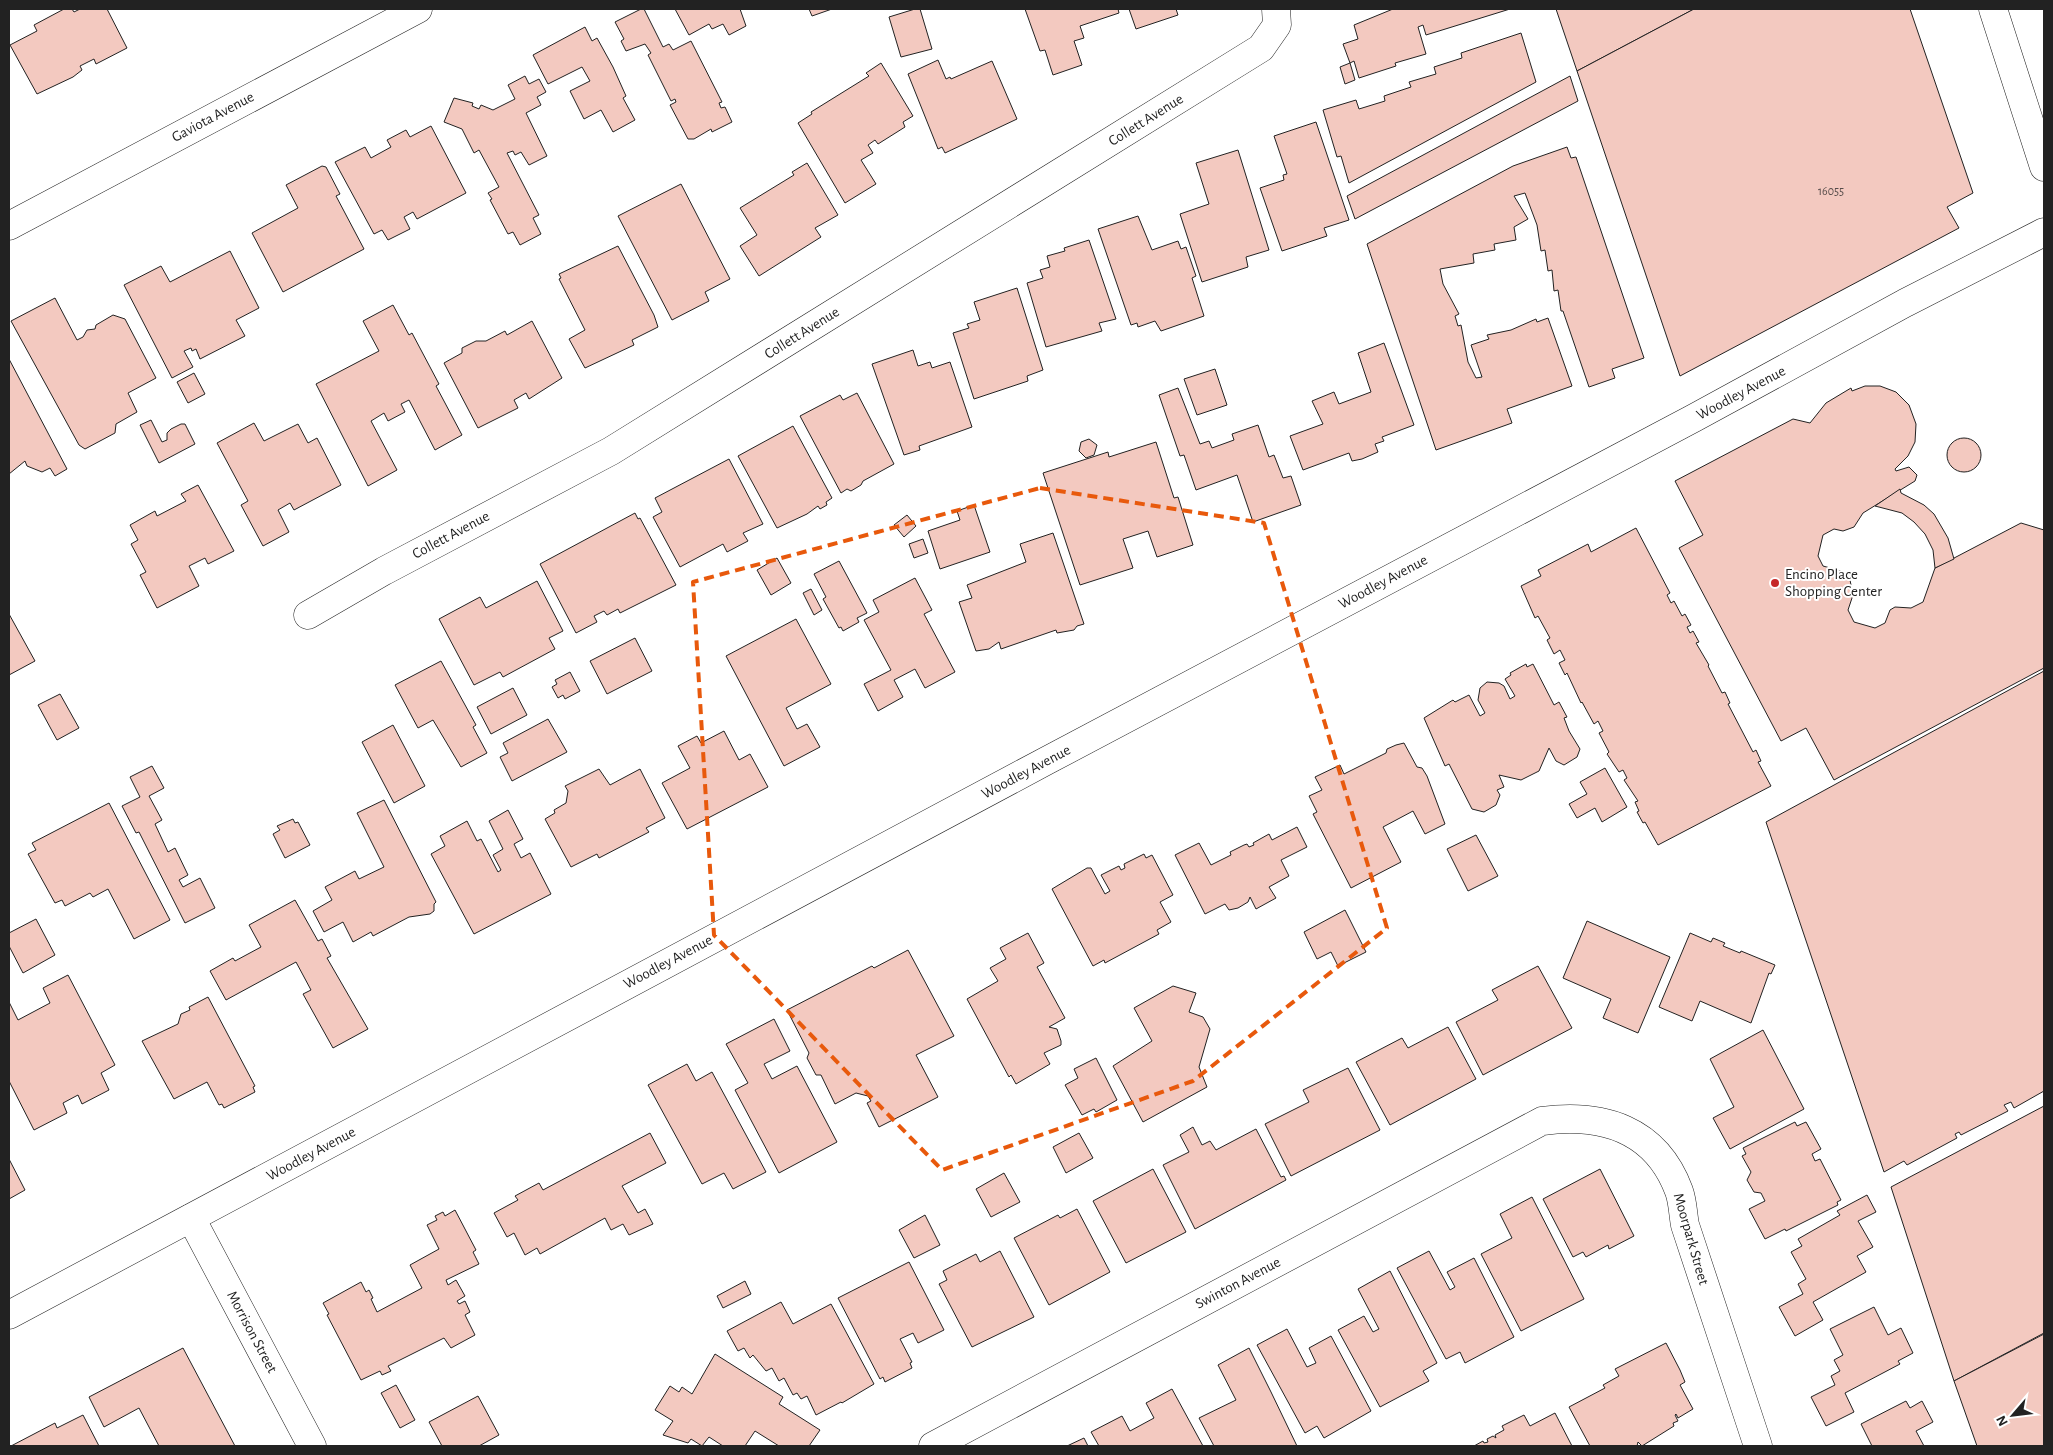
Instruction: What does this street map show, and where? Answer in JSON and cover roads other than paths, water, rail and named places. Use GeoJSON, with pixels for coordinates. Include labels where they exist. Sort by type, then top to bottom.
{"type":"FeatureCollection","features":[{"type":"Feature","properties":{"kind":"street","name":"Gaviota Avenue"},"geometry":{"type":"LineString","coordinates":[[9,226],[418,9]]}},
{"type":"Feature","properties":{"kind":"street"},"geometry":{"type":"LineString","coordinates":[[1993,9],[2044,167]]}},
{"type":"Feature","properties":{"kind":"street","name":"Collett Avenue"},"geometry":{"type":"LineString","coordinates":[[308,615],[384,571],[620,445],[1261,48],[1277,17]]}},
{"type":"Feature","properties":{"kind":"street","name":"Woodley Avenue"},"geometry":{"type":"LineString","coordinates":[[9,1315],[1694,418],[1905,303],[2044,232]]}},
{"type":"Feature","properties":{"kind":"street","name":"Moorpark Street"},"geometry":{"type":"LineString","coordinates":[[1542,1121],[1567,1118],[1597,1120],[1620,1126],[1660,1155],[1679,1192],[1685,1226],[1758,1446]]}},
{"type":"Feature","properties":{"kind":"street","name":"Swinton Avenue"},"geometry":{"type":"LineString","coordinates":[[933,1446],[1542,1121]]}},
{"type":"Feature","properties":{"kind":"street","name":"Morrison Street"},"geometry":{"type":"LineString","coordinates":[[191,1218],[312,1446]]}},
{"type":"Feature","properties":{"kind":"place","name":"Encino Place Shopping Center"},"geometry":{"type":"Point","coordinates":[1775,583]}}]}
